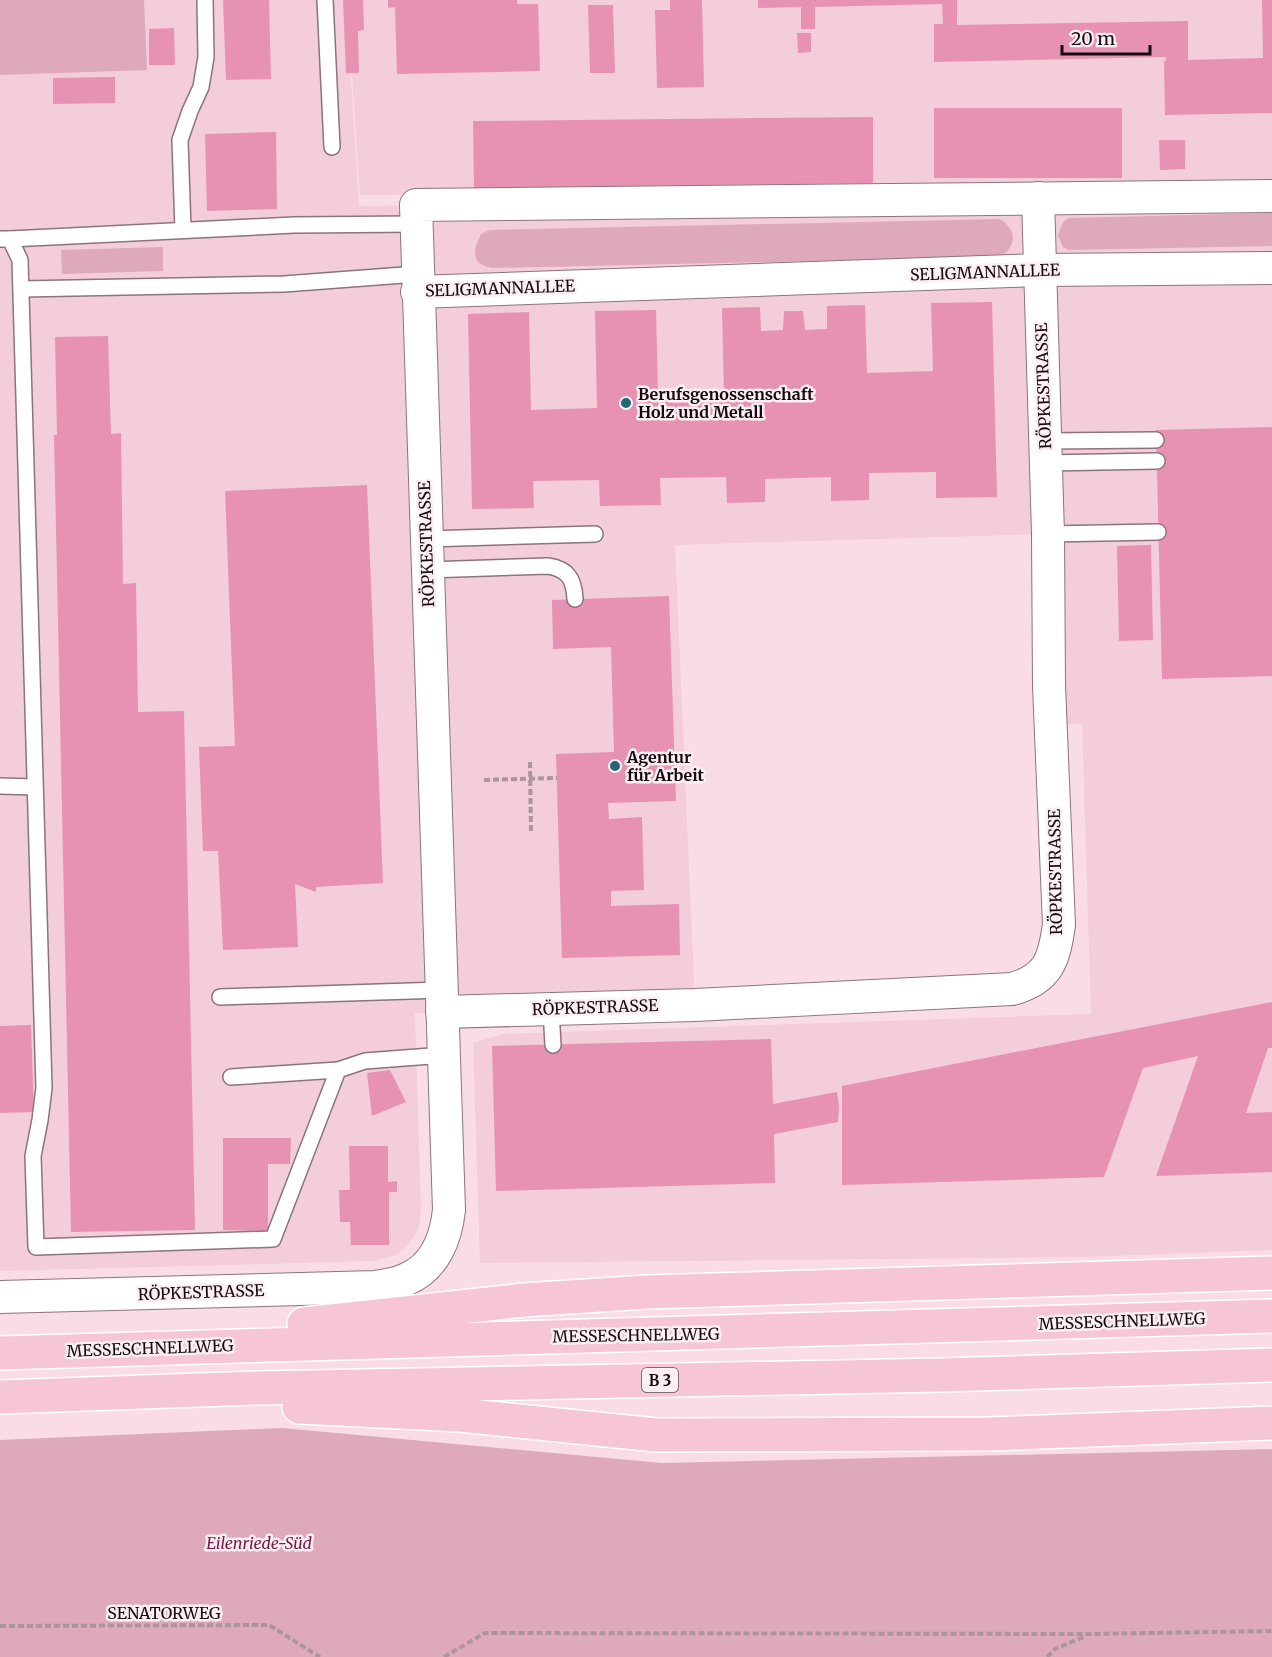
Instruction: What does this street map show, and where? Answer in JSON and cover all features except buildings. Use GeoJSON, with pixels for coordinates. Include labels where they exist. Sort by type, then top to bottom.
{"type":"FeatureCollection","features":[{"type":"Feature","properties":{"kind":"highway"},"geometry":{"type":"LineString","coordinates":[[52,1351],[524,1300],[647,1292],[1272,1273]]}},
{"type":"Feature","properties":{"kind":"highway","name":"MESSESCHNELLWEG"},"geometry":{"type":"LineString","coordinates":[[0,1353],[1272,1316]]}},
{"type":"Feature","properties":{"kind":"highway","name":"B 3"},"geometry":{"type":"LineString","coordinates":[[0,1397],[268,1388],[929,1375],[1272,1365]]}},
{"type":"Feature","properties":{"kind":"highway"},"geometry":{"type":"LineString","coordinates":[[49,1394],[460,1415],[656,1435],[990,1434],[1272,1423]]}},
{"type":"Feature","properties":{"kind":"street"},"geometry":{"type":"LineString","coordinates":[[416,224],[416,205],[1272,196]]}},
{"type":"Feature","properties":{"kind":"street","name":"RÖPKESTRASSE"},"geometry":{"type":"LineString","coordinates":[[442,1001],[551,1009],[695,1005],[1012,989],[1029,985],[1044,973],[1055,952],[1059,925],[1049,686],[1048,534],[1038,198]]}},
{"type":"Feature","properties":{"kind":"street","name":"SELIGMANNALLEE"},"geometry":{"type":"LineString","coordinates":[[416,224],[417,283],[1039,270],[1272,268]]}},
{"type":"Feature","properties":{"kind":"street","name":"RÖPKESTRASSE"},"geometry":{"type":"LineString","coordinates":[[0,1297],[375,1287],[407,1280],[420,1272],[432,1259],[441,1243],[449,1210],[417,283]]}},
{"type":"Feature","properties":{"kind":"lane"},"geometry":{"type":"LineString","coordinates":[[183,230],[180,140],[201,87],[206,57],[205,0]]}},
{"type":"Feature","properties":{"kind":"lane"},"geometry":{"type":"LineString","coordinates":[[325,0],[332,147]]}},
{"type":"Feature","properties":{"kind":"lane"},"geometry":{"type":"LineString","coordinates":[[5,239],[294,225],[416,224]]}},
{"type":"Feature","properties":{"kind":"lane"},"geometry":{"type":"LineString","coordinates":[[5,239],[20,260],[21,289],[44,1088],[33,1156],[36,1247],[273,1239],[338,1070]]}},
{"type":"Feature","properties":{"kind":"lane"},"geometry":{"type":"LineString","coordinates":[[21,289],[417,283]]}},
{"type":"Feature","properties":{"kind":"lane"},"geometry":{"type":"LineString","coordinates":[[1045,452],[1156,440]]}},
{"type":"Feature","properties":{"kind":"lane"},"geometry":{"type":"LineString","coordinates":[[1045,452],[1156,461]]}},
{"type":"Feature","properties":{"kind":"lane"},"geometry":{"type":"LineString","coordinates":[[1048,534],[1158,532]]}},
{"type":"Feature","properties":{"kind":"lane"},"geometry":{"type":"LineString","coordinates":[[426,539],[595,534]]}},
{"type":"Feature","properties":{"kind":"lane"},"geometry":{"type":"LineString","coordinates":[[427,570],[559,567],[571,579],[575,589],[575,599]]}},
{"type":"Feature","properties":{"kind":"lane"},"geometry":{"type":"LineString","coordinates":[[0,786],[35,787]]}},
{"type":"Feature","properties":{"kind":"lane"},"geometry":{"type":"LineString","coordinates":[[220,997],[442,1001]]}},
{"type":"Feature","properties":{"kind":"lane"},"geometry":{"type":"LineString","coordinates":[[551,1009],[553,1045]]}},
{"type":"Feature","properties":{"kind":"lane"},"geometry":{"type":"LineString","coordinates":[[231,1077],[338,1070],[365,1061],[444,1055]]}},
{"type":"Feature","properties":{"kind":"path"},"geometry":{"type":"LineString","coordinates":[[530,762],[531,833]]}},
{"type":"Feature","properties":{"kind":"path"},"geometry":{"type":"LineString","coordinates":[[484,780],[557,778]]}},
{"type":"Feature","properties":{"kind":"path","name":"SENATORWEG"},"geometry":{"type":"LineString","coordinates":[[0,1626],[269,1625],[320,1657]]}},
{"type":"Feature","properties":{"kind":"path"},"geometry":{"type":"LineString","coordinates":[[444,1657],[485,1633],[1089,1634],[1272,1631]]}},
{"type":"Feature","properties":{"kind":"path"},"geometry":{"type":"LineString","coordinates":[[1047,1657],[1055,1649],[1089,1634]]}},
{"type":"Feature","properties":{"kind":"shaded area"},"geometry":{"type":"Polygon","coordinates":[[[0,0],[346,0],[359,206],[1272,196],[1272,1250],[1085,1257],[480,1263],[473,1043],[503,1034],[1091,1014],[1082,724],[1051,724],[1047,534],[675,545],[695,1005],[415,1013],[420,1223],[416,1234],[396,1255],[375,1261],[0,1271],[0,0]]]}},
{"type":"Feature","properties":{"kind":"shaded area"},"geometry":{"type":"Polygon","coordinates":[[[347,0],[1272,0],[1272,187],[360,195],[347,0]]]}},
{"type":"Feature","properties":{"kind":"green space"},"geometry":{"type":"Polygon","coordinates":[[[0,0],[144,0],[147,70],[0,75],[0,0]]]}},
{"type":"Feature","properties":{"kind":"green space"},"geometry":{"type":"Polygon","coordinates":[[[1272,213],[1272,246],[1069,250],[1063,247],[1058,235],[1063,222],[1069,218],[1272,213]]]}},
{"type":"Feature","properties":{"kind":"green space"},"geometry":{"type":"Polygon","coordinates":[[[1000,219],[1010,228],[1013,238],[1010,248],[1000,257],[492,268],[480,263],[475,255],[481,234],[490,230],[1000,219]]]}},
{"type":"Feature","properties":{"kind":"green space"},"geometry":{"type":"Polygon","coordinates":[[[163,247],[163,271],[62,274],[61,250],[163,247]]]}},
{"type":"Feature","properties":{"kind":"green space","name":"Eilenriede-Süd"},"geometry":{"type":"Polygon","coordinates":[[[282,1428],[662,1463],[1272,1449],[1272,1657],[0,1657],[0,1440],[282,1428]]]}},
{"type":"Feature","properties":{"kind":"place","name":"Berufsgenossenschaft Holz und Metall"},"geometry":{"type":"Point","coordinates":[626,403]}},
{"type":"Feature","properties":{"kind":"place","name":"Agentur für Arbeit"},"geometry":{"type":"Point","coordinates":[615,766]}}]}
